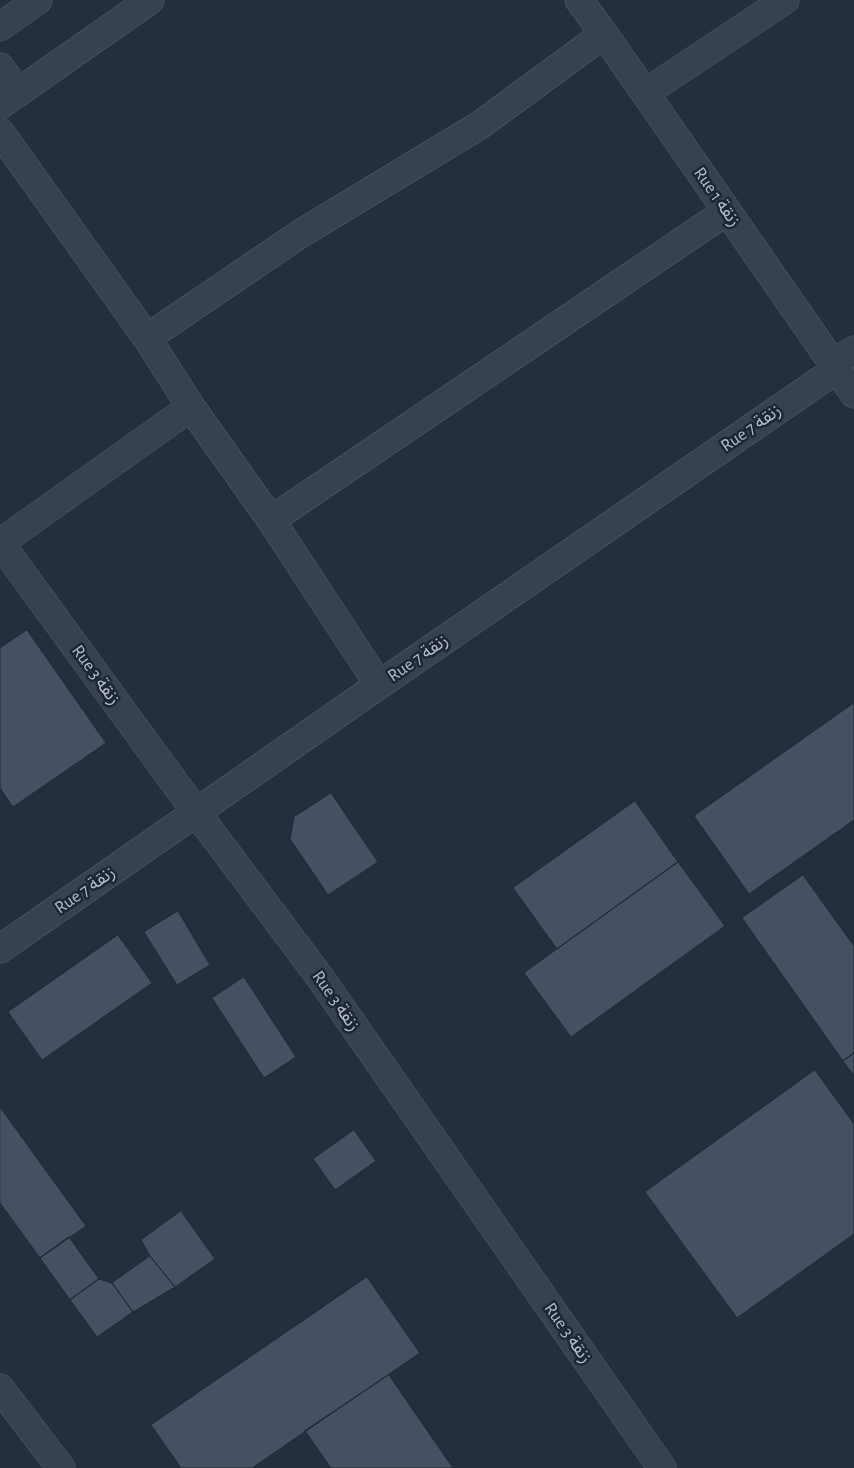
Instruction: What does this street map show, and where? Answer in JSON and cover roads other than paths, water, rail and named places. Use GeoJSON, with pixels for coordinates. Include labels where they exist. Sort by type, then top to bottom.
{"type":"FeatureCollection","features":[{"type":"Feature","properties":{"kind":"street"},"geometry":{"type":"LineString","coordinates":[[0,27],[38,0]]}},
{"type":"Feature","properties":{"kind":"street"},"geometry":{"type":"LineString","coordinates":[[0,67],[9,99],[150,0]]}},
{"type":"Feature","properties":{"kind":"street","name":"Rue 1 زنقة"},"geometry":{"type":"LineString","coordinates":[[579,0],[727,211],[841,361],[854,394]]}},
{"type":"Feature","properties":{"kind":"street"},"geometry":{"type":"LineString","coordinates":[[646,93],[785,0]]}},
{"type":"Feature","properties":{"kind":"street"},"geometry":{"type":"LineString","coordinates":[[146,338],[300,234],[480,125],[604,34]]}},
{"type":"Feature","properties":{"kind":"street"},"geometry":{"type":"LineString","coordinates":[[0,132],[146,338],[191,407],[271,520],[379,685]]}},
{"type":"Feature","properties":{"kind":"street"},"geometry":{"type":"LineString","coordinates":[[271,520],[727,211]]}},
{"type":"Feature","properties":{"kind":"street","name":"Rue 7 زنقة"},"geometry":{"type":"LineString","coordinates":[[0,950],[841,361]]}},
{"type":"Feature","properties":{"kind":"street"},"geometry":{"type":"LineString","coordinates":[[0,542],[191,407]]}},
{"type":"Feature","properties":{"kind":"street","name":"Rue 3 زنقة"},"geometry":{"type":"LineString","coordinates":[[0,542],[196,812],[319,976],[662,1468]]}},
{"type":"Feature","properties":{"kind":"street"},"geometry":{"type":"LineString","coordinates":[[0,1388],[61,1468]]}}]}
